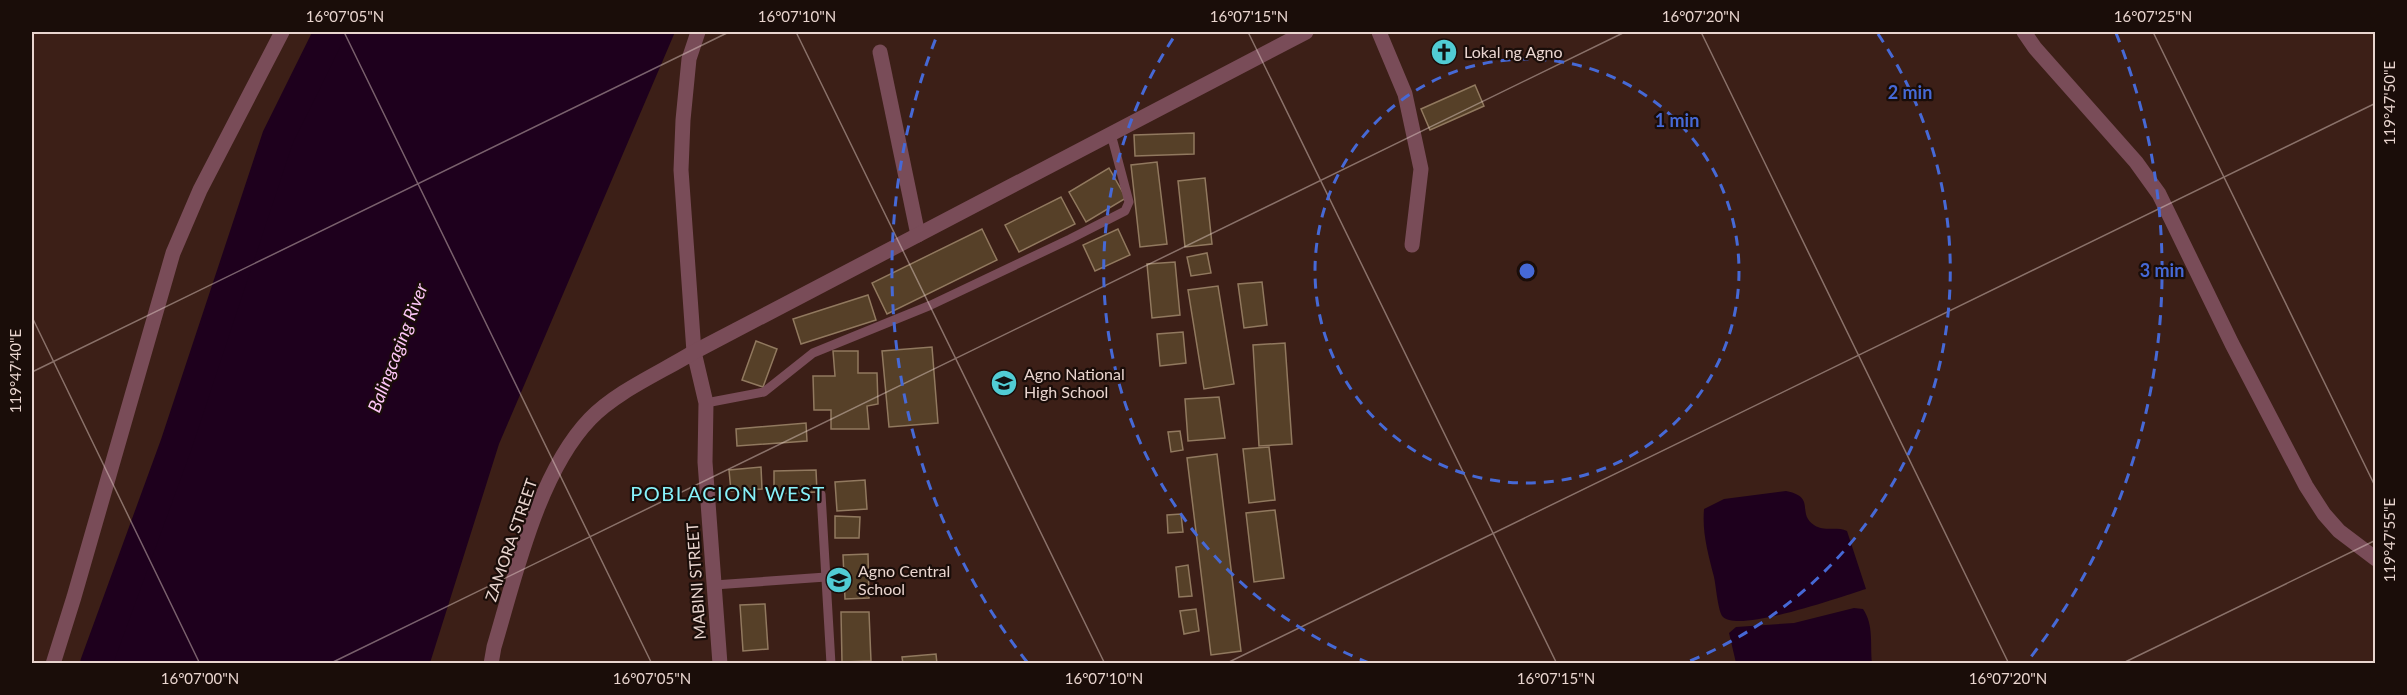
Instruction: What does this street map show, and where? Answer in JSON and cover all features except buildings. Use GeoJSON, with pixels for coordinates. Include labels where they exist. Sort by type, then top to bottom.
{"type":"FeatureCollection","features":[{"type":"Feature","properties":{"kind":"street"},"geometry":{"type":"LineString","coordinates":[[53,663],[172,253],[200,190],[282,32]]}},
{"type":"Feature","properties":{"kind":"street","name":"MABINI STREET"},"geometry":{"type":"LineString","coordinates":[[698,32],[689,59],[682,120],[681,170],[694,352],[706,403],[705,462],[720,663]]}},
{"type":"Feature","properties":{"kind":"street","name":"ZAMORA STREET"},"geometry":{"type":"LineString","coordinates":[[491,663],[499,629],[532,523],[554,471],[576,435],[607,404],[694,352],[1306,32]]}},
{"type":"Feature","properties":{"kind":"street"},"geometry":{"type":"LineString","coordinates":[[1379,32],[1406,94],[1421,169],[1412,245]]}},
{"type":"Feature","properties":{"kind":"street"},"geometry":{"type":"LineString","coordinates":[[2024,32],[2035,48],[2136,162],[2158,194],[2232,344],[2306,486],[2324,514],[2339,531],[2376,559]]}},
{"type":"Feature","properties":{"kind":"street"},"geometry":{"type":"LineString","coordinates":[[880,52],[918,235]]}},
{"type":"Feature","properties":{"kind":"lane"},"geometry":{"type":"LineString","coordinates":[[706,403],[764,392],[813,353],[931,305],[1125,211],[1129,202],[1111,134]]}},
{"type":"Feature","properties":{"kind":"lane"},"geometry":{"type":"LineString","coordinates":[[821,494],[831,663]]}},
{"type":"Feature","properties":{"kind":"lane"},"geometry":{"type":"LineString","coordinates":[[714,585],[826,577]]}},
{"type":"Feature","properties":{"kind":"water","name":"Balingcaging River"},"geometry":{"type":"Polygon","coordinates":[[[330,32],[675,32],[499,444],[430,663],[96,663],[176,445],[278,137],[330,32]]]}},
{"type":"Feature","properties":{"kind":"water"},"geometry":{"type":"Polygon","coordinates":[[[1786,491],[1801,497],[1804,501],[1806,515],[1814,525],[1847,531],[1866,589],[1770,617],[1733,621],[1723,617],[1718,605],[1706,543],[1704,509],[1724,499],[1786,491]]]}},
{"type":"Feature","properties":{"kind":"water"},"geometry":{"type":"Polygon","coordinates":[[[1854,608],[1863,609],[1869,622],[1872,663],[1736,663],[1729,633],[1736,627],[1794,623],[1854,608]]]}},
{"type":"Feature","properties":{"kind":"waterway"},"geometry":{"type":"LineString","coordinates":[[96,664],[176,445],[278,137],[330,32]]}},
{"type":"Feature","properties":{"kind":"place","name":"Lokal ng Agno"},"geometry":{"type":"Point","coordinates":[1444,52]}},
{"type":"Feature","properties":{"kind":"place","name":"Agno National High School"},"geometry":{"type":"Point","coordinates":[1004,383]}},
{"type":"Feature","properties":{"kind":"place","name":"Agno Central School"},"geometry":{"type":"Point","coordinates":[839,580]}},
{"type":"Feature","properties":{"kind":"district","name":"POBLACION WEST"},"geometry":{"type":"Point","coordinates":[728,494]}}]}
